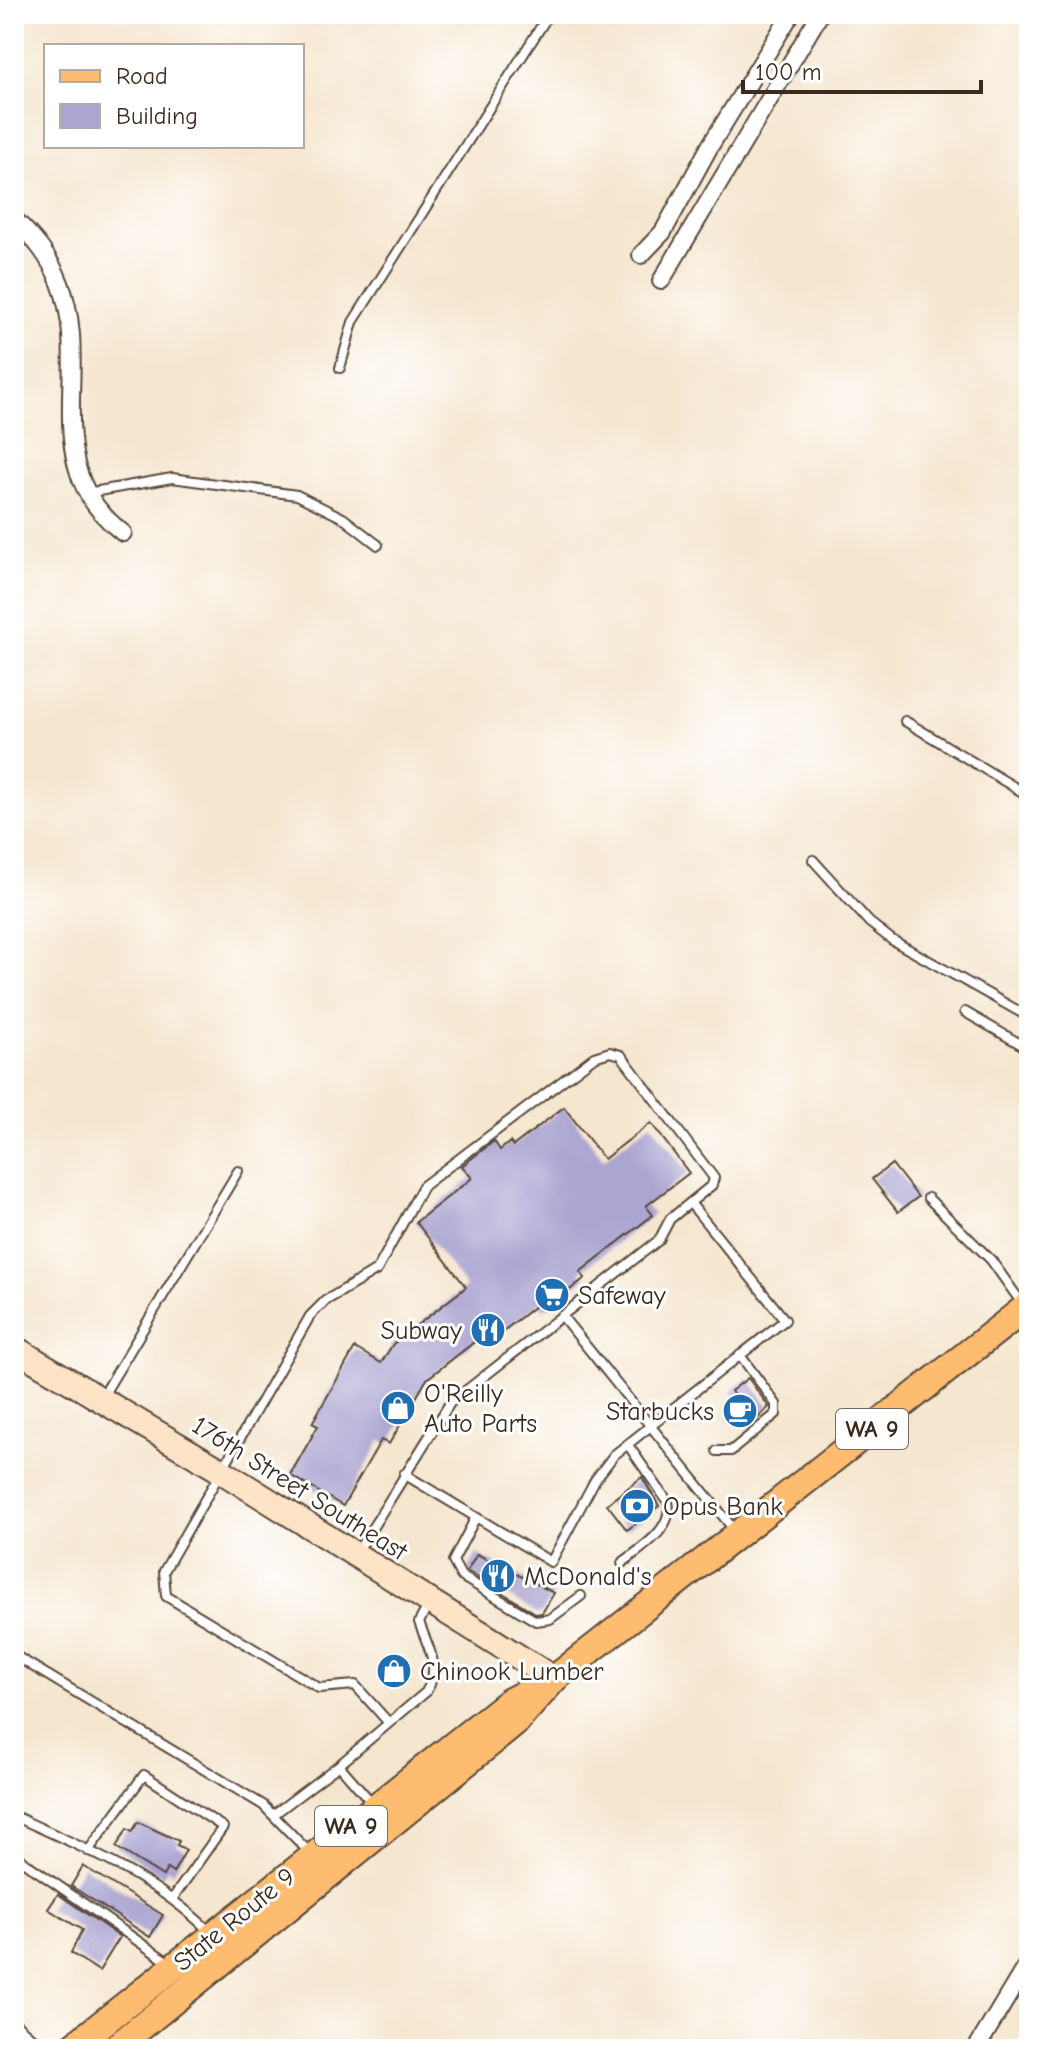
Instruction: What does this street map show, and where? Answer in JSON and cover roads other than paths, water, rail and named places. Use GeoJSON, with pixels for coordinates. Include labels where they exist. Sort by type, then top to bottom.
{"type":"FeatureCollection","features":[{"type":"Feature","properties":{"kind":"main road","name":"State Route 9"},"geometry":{"type":"LineString","coordinates":[[115,2049],[514,1724],[554,1679],[1027,1307]]}},
{"type":"Feature","properties":{"kind":"main road","name":"State Route 9"},"geometry":{"type":"LineString","coordinates":[[70,2049],[508,1702],[554,1679]]}},
{"type":"Feature","properties":{"kind":"street"},"geometry":{"type":"LineString","coordinates":[[641,255],[663,232],[710,146],[791,14]]}},
{"type":"Feature","properties":{"kind":"street"},"geometry":{"type":"LineString","coordinates":[[661,281],[820,14]]}},
{"type":"Feature","properties":{"kind":"street"},"geometry":{"type":"LineString","coordinates":[[14,219],[47,257],[61,285],[69,322],[73,451],[86,494],[102,517],[123,533]]}},
{"type":"Feature","properties":{"kind":"street","name":"176th Street Southeast"},"geometry":{"type":"LineString","coordinates":[[14,1348],[223,1472],[554,1679]]}},
{"type":"Feature","properties":{"kind":"street"},"geometry":{"type":"LineString","coordinates":[[976,2049],[1029,1961]]}},
{"type":"Feature","properties":{"kind":"lane"},"geometry":{"type":"LineString","coordinates":[[340,368],[353,322],[549,14]]}},
{"type":"Feature","properties":{"kind":"lane"},"geometry":{"type":"LineString","coordinates":[[86,494],[172,478],[297,495],[343,518],[378,545]]}},
{"type":"Feature","properties":{"kind":"lane"},"geometry":{"type":"LineString","coordinates":[[905,721],[1029,796]]}},
{"type":"Feature","properties":{"kind":"lane"},"geometry":{"type":"LineString","coordinates":[[813,860],[869,922],[892,940],[1029,1017]]}},
{"type":"Feature","properties":{"kind":"lane"},"geometry":{"type":"LineString","coordinates":[[965,1012],[1029,1049]]}},
{"type":"Feature","properties":{"kind":"lane"},"geometry":{"type":"LineString","coordinates":[[355,1555],[450,1403],[659,1240],[670,1219],[709,1191],[714,1178],[621,1055],[610,1052],[594,1057],[423,1186],[377,1270],[325,1301],[310,1316],[164,1571],[166,1596],[319,1688],[355,1685],[389,1723]]}},
{"type":"Feature","properties":{"kind":"lane"},"geometry":{"type":"LineString","coordinates":[[101,1399],[238,1171]]}},
{"type":"Feature","properties":{"kind":"lane"},"geometry":{"type":"LineString","coordinates":[[928,1198],[991,1260],[1027,1307]]}},
{"type":"Feature","properties":{"kind":"lane"},"geometry":{"type":"LineString","coordinates":[[404,1474],[551,1562],[603,1466],[785,1320],[691,1204]]}},
{"type":"Feature","properties":{"kind":"lane"},"geometry":{"type":"LineString","coordinates":[[562,1316],[738,1534]]}},
{"type":"Feature","properties":{"kind":"lane"},"geometry":{"type":"LineString","coordinates":[[717,1451],[731,1451],[776,1414],[776,1404],[740,1355]]}},
{"type":"Feature","properties":{"kind":"lane"},"geometry":{"type":"LineString","coordinates":[[622,1563],[658,1533],[670,1510],[668,1502],[628,1445]]}},
{"type":"Feature","properties":{"kind":"lane"},"geometry":{"type":"LineString","coordinates":[[476,1517],[453,1561],[461,1576],[536,1621],[550,1619],[581,1596]]}},
{"type":"Feature","properties":{"kind":"lane"},"geometry":{"type":"LineString","coordinates":[[273,1815],[426,1692],[435,1677],[435,1661],[419,1622],[431,1602]]}},
{"type":"Feature","properties":{"kind":"lane"},"geometry":{"type":"LineString","coordinates":[[14,1655],[225,1779],[273,1815],[313,1856]]}},
{"type":"Feature","properties":{"kind":"lane"},"geometry":{"type":"LineString","coordinates":[[339,1765],[375,1807]]}},
{"type":"Feature","properties":{"kind":"lane"},"geometry":{"type":"LineString","coordinates":[[88,1851],[144,1775],[223,1827],[173,1898]]}},
{"type":"Feature","properties":{"kind":"lane"},"geometry":{"type":"LineString","coordinates":[[14,1816],[88,1851],[173,1898],[213,1935]]}},
{"type":"Feature","properties":{"kind":"lane"},"geometry":{"type":"LineString","coordinates":[[14,1855],[175,1967]]}},
{"type":"Feature","properties":{"kind":"lane"},"geometry":{"type":"LineString","coordinates":[[14,2022],[45,2049]]}},
{"type":"Feature","properties":{"kind":"place","name":"Safeway"},"geometry":{"type":"Point","coordinates":[552,1295]}},
{"type":"Feature","properties":{"kind":"place","name":"Subway"},"geometry":{"type":"Point","coordinates":[488,1330]}},
{"type":"Feature","properties":{"kind":"place","name":"O'Reilly Auto Parts"},"geometry":{"type":"Point","coordinates":[398,1408]}},
{"type":"Feature","properties":{"kind":"place","name":"Starbucks"},"geometry":{"type":"Point","coordinates":[740,1411]}},
{"type":"Feature","properties":{"kind":"place","name":"Opus Bank"},"geometry":{"type":"Point","coordinates":[637,1506]}},
{"type":"Feature","properties":{"kind":"place","name":"McDonald's"},"geometry":{"type":"Point","coordinates":[498,1576]}},
{"type":"Feature","properties":{"kind":"place","name":"Chinook Lumber"},"geometry":{"type":"Point","coordinates":[394,1671]}}]}
